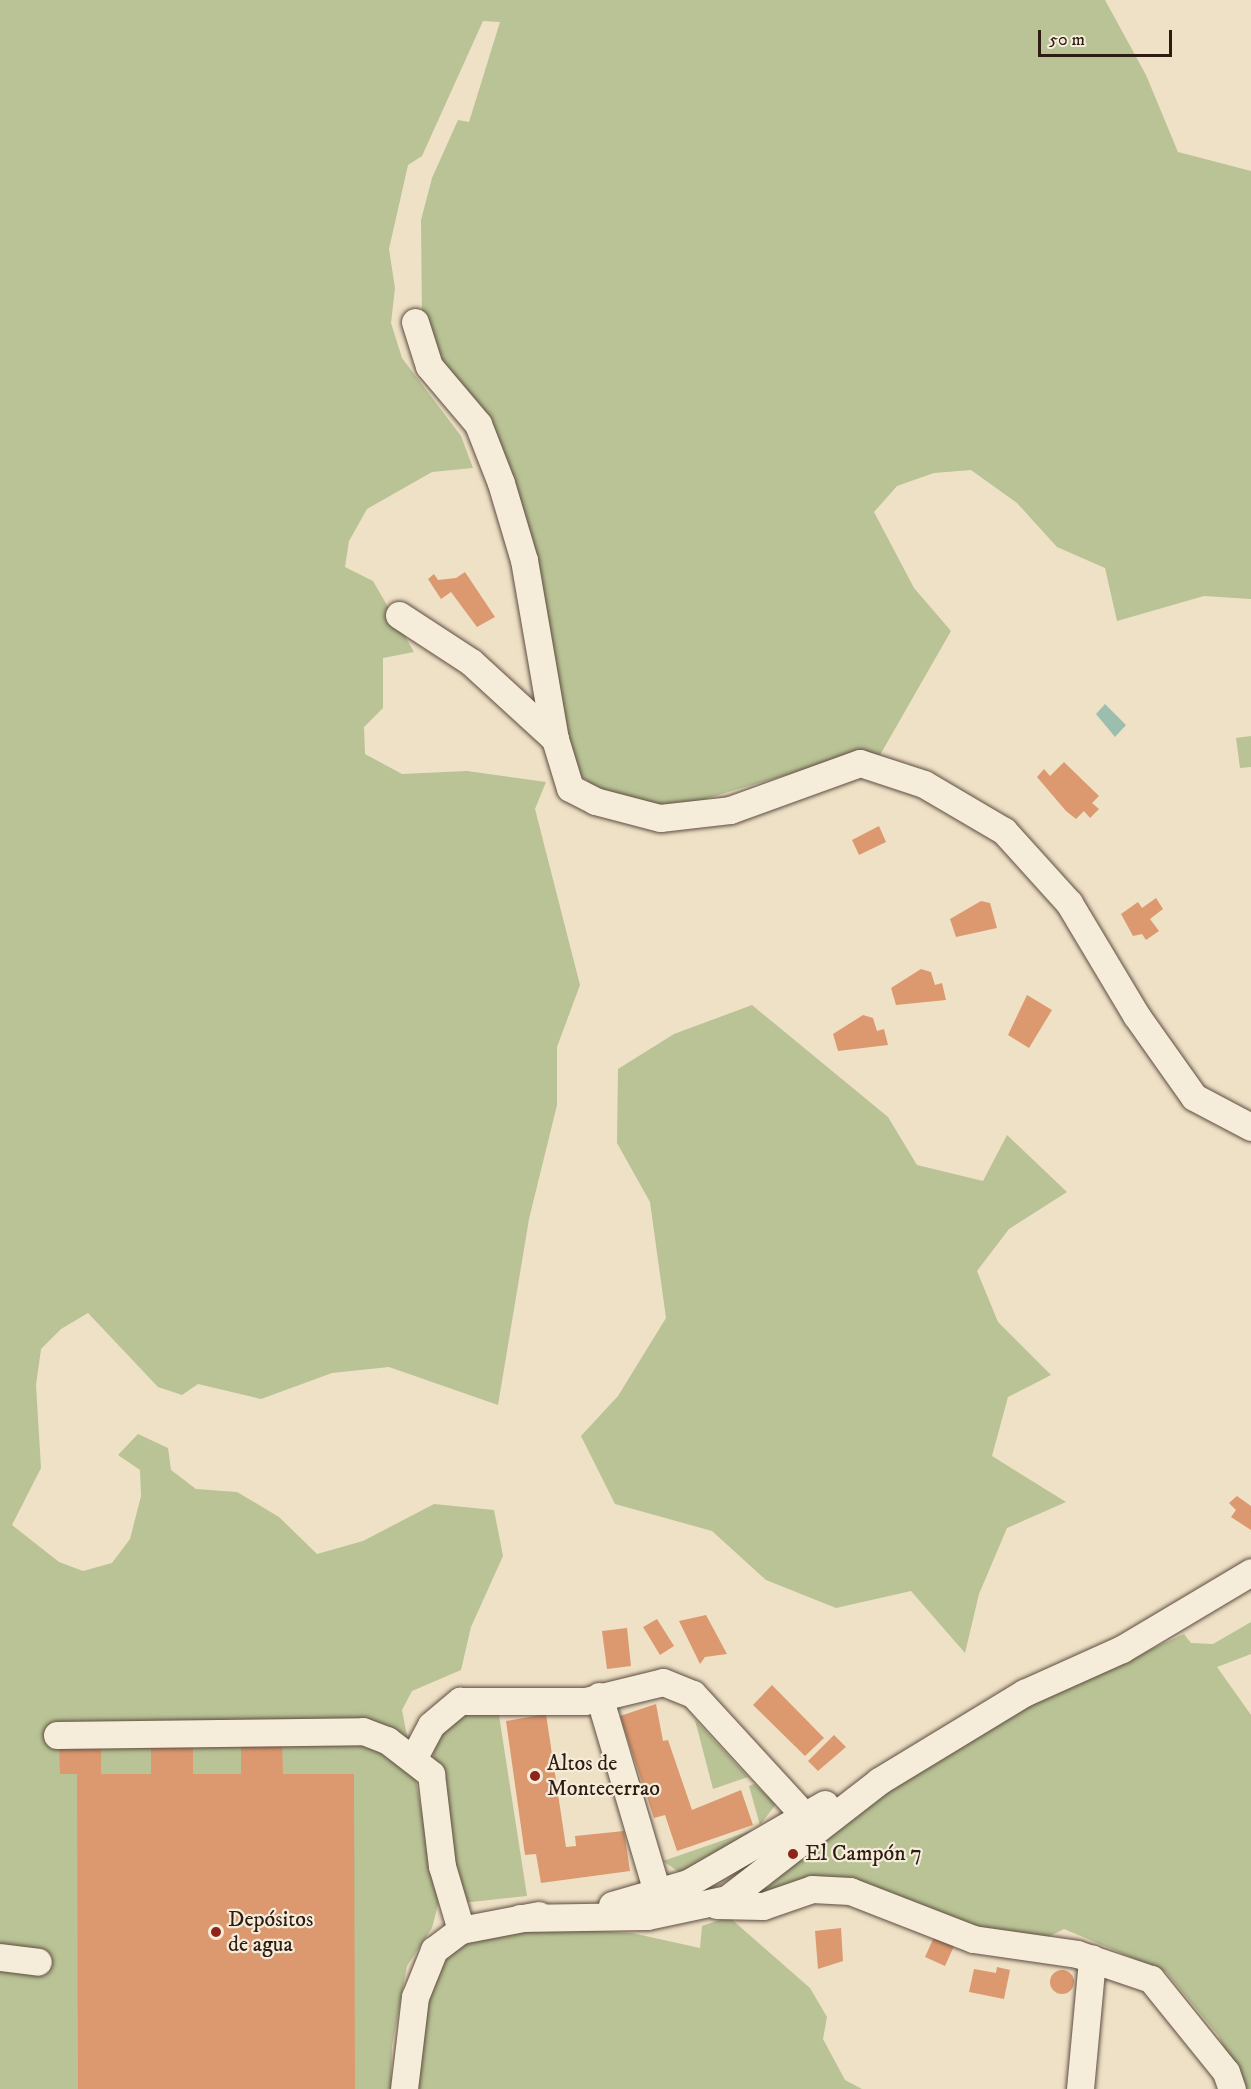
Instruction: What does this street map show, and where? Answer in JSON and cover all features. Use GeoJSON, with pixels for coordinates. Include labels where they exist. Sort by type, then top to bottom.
{"type":"FeatureCollection","features":[{"type":"Feature","properties":{"kind":"street"},"geometry":{"type":"LineString","coordinates":[[416,321],[429,366],[478,424],[501,483],[540,636],[555,739],[570,788],[595,801],[660,818],[730,810],[860,763],[924,784],[1004,831],[1069,903],[1136,1015],[1194,1097],[1251,1127]]}},
{"type":"Feature","properties":{"kind":"street"},"geometry":{"type":"LineString","coordinates":[[399,615],[471,662],[555,739]]}},
{"type":"Feature","properties":{"kind":"street"},"geometry":{"type":"LineString","coordinates":[[520,1918],[678,1913],[712,1905],[742,1890],[770,1863],[879,1781],[1024,1693],[1122,1649],[1251,1572]]}},
{"type":"Feature","properties":{"kind":"street"},"geometry":{"type":"LineString","coordinates":[[413,1759],[431,1725],[460,1701],[585,1701],[663,1682],[693,1694],[802,1814]]}},
{"type":"Feature","properties":{"kind":"street"},"geometry":{"type":"LineString","coordinates":[[598,1696],[658,1895],[678,1913]]}},
{"type":"Feature","properties":{"kind":"street"},"geometry":{"type":"LineString","coordinates":[[57,1735],[363,1731],[413,1759],[431,1774],[442,1866],[461,1930]]}},
{"type":"Feature","properties":{"kind":"street"},"geometry":{"type":"LineString","coordinates":[[404,2089],[419,1980],[434,1950],[461,1930],[658,1895],[688,1883],[802,1814],[879,1781]]}},
{"type":"Feature","properties":{"kind":"street"},"geometry":{"type":"LineString","coordinates":[[770,1863],[772,1850],[802,1814]]}},
{"type":"Feature","properties":{"kind":"street"},"geometry":{"type":"LineString","coordinates":[[712,1905],[763,1906],[812,1889],[850,1891],[973,1939],[1092,1959],[1152,1979],[1226,2072],[1232,2089]]}},
{"type":"Feature","properties":{"kind":"street"},"geometry":{"type":"LineString","coordinates":[[0,1957],[38,1962]]}},
{"type":"Feature","properties":{"kind":"street"},"geometry":{"type":"LineString","coordinates":[[1080,2089],[1092,1959]]}},
{"type":"Feature","properties":{"kind":"shaded area"},"geometry":{"type":"Polygon","coordinates":[[[0,0],[1105,0],[1146,75],[1178,152],[1251,171],[1251,599],[1204,596],[1117,621],[1105,568],[1057,547],[1017,503],[971,470],[934,473],[897,486],[874,512],[914,588],[951,631],[880,755],[847,757],[668,810],[595,788],[575,770],[518,519],[436,364],[422,316],[421,220],[432,178],[458,120],[469,122],[500,22],[483,21],[422,156],[408,165],[389,249],[395,288],[391,323],[402,358],[461,436],[473,468],[432,472],[367,509],[349,541],[345,567],[373,581],[414,652],[383,658],[383,708],[364,727],[365,754],[402,774],[467,771],[546,782],[535,809],[580,985],[557,1047],[557,1105],[529,1219],[498,1405],[389,1367],[332,1373],[261,1399],[198,1384],[182,1395],[158,1387],[88,1313],[61,1329],[41,1349],[36,1385],[41,1468],[12,1525],[59,1562],[83,1571],[112,1563],[130,1539],[141,1496],[140,1470],[118,1455],[138,1434],[168,1448],[171,1470],[196,1489],[237,1492],[279,1517],[317,1554],[363,1541],[434,1504],[494,1510],[503,1556],[471,1627],[461,1670],[412,1691],[402,1710],[439,1901],[432,1928],[407,1966],[392,2046],[391,2089],[0,2089],[0,0]]]}},
{"type":"Feature","properties":{"kind":"shaded area"},"geometry":{"type":"Polygon","coordinates":[[[1105,704],[1126,725],[1115,737],[1096,714],[1105,704]]]}},
{"type":"Feature","properties":{"kind":"shaded area"},"geometry":{"type":"Polygon","coordinates":[[[1251,736],[1251,767],[1240,768],[1236,738],[1251,736]]]}},
{"type":"Feature","properties":{"kind":"shaded area"},"geometry":{"type":"Polygon","coordinates":[[[752,1005],[888,1117],[917,1165],[983,1181],[1007,1135],[1067,1192],[1009,1229],[977,1271],[998,1322],[1051,1375],[1008,1397],[992,1456],[1066,1502],[1007,1528],[979,1594],[965,1653],[911,1591],[836,1608],[766,1580],[712,1531],[615,1504],[581,1436],[618,1396],[666,1318],[650,1202],[617,1143],[618,1069],[674,1034],[752,1005]]]}},
{"type":"Feature","properties":{"kind":"shaded area"},"geometry":{"type":"Polygon","coordinates":[[[1251,1622],[1251,1654],[1217,1667],[1251,1715],[1251,2089],[1246,2089],[1218,2035],[1166,1972],[1064,1929],[1036,1943],[907,1906],[749,1898],[770,1885],[784,1862],[856,1809],[1027,1707],[1184,1634],[1191,1643],[1213,1644],[1251,1622]]]}},
{"type":"Feature","properties":{"kind":"shaded area"},"geometry":{"type":"Polygon","coordinates":[[[498,1709],[527,1896],[462,1903],[446,1854],[433,1750],[437,1733],[456,1715],[498,1709]]]}},
{"type":"Feature","properties":{"kind":"shaded area"},"geometry":{"type":"Polygon","coordinates":[[[695,1720],[748,1777],[713,1789],[695,1720]]]}},
{"type":"Feature","properties":{"kind":"shaded area"},"geometry":{"type":"Polygon","coordinates":[[[754,1784],[776,1804],[760,1825],[749,1786],[754,1784]]]}},
{"type":"Feature","properties":{"kind":"shaded area"},"geometry":{"type":"Polygon","coordinates":[[[753,1830],[705,1863],[679,1872],[663,1861],[753,1830]]]}},
{"type":"Feature","properties":{"kind":"shaded area"},"geometry":{"type":"Polygon","coordinates":[[[729,1917],[810,1988],[827,2017],[823,2039],[845,2080],[862,2089],[417,2089],[428,1998],[443,1959],[473,1937],[539,1928],[632,1933],[700,1948],[702,1926],[729,1917]]]}},
{"type":"Feature","properties":{"kind":"building"},"geometry":{"type":"Polygon","coordinates":[[[465,572],[495,617],[477,627],[451,592],[441,599],[428,579],[434,574],[438,580],[456,578],[465,572]]]}},
{"type":"Feature","properties":{"kind":"building"},"geometry":{"type":"Polygon","coordinates":[[[1064,762],[1099,796],[1092,803],[1099,809],[1090,818],[1084,811],[1076,819],[1066,811],[1037,777],[1044,769],[1050,776],[1064,762]]]}},
{"type":"Feature","properties":{"kind":"building"},"geometry":{"type":"Polygon","coordinates":[[[879,826],[886,842],[859,855],[852,840],[879,826]]]}},
{"type":"Feature","properties":{"kind":"building"},"geometry":{"type":"Polygon","coordinates":[[[1156,898],[1163,909],[1150,919],[1159,931],[1146,940],[1142,934],[1133,936],[1121,914],[1138,902],[1142,908],[1156,898]]]}},
{"type":"Feature","properties":{"kind":"building"},"geometry":{"type":"Polygon","coordinates":[[[981,901],[990,903],[997,928],[956,937],[950,919],[981,901]]]}},
{"type":"Feature","properties":{"kind":"building"},"geometry":{"type":"Polygon","coordinates":[[[921,969],[931,972],[935,985],[942,983],[946,1000],[896,1005],[891,988],[921,969]]]}},
{"type":"Feature","properties":{"kind":"building"},"geometry":{"type":"Polygon","coordinates":[[[1027,995],[1052,1010],[1029,1048],[1008,1035],[1027,995]]]}},
{"type":"Feature","properties":{"kind":"building"},"geometry":{"type":"Polygon","coordinates":[[[863,1015],[873,1018],[877,1031],[884,1029],[888,1045],[838,1051],[833,1034],[863,1015]]]}},
{"type":"Feature","properties":{"kind":"building"},"geometry":{"type":"Polygon","coordinates":[[[1237,1496],[1251,1506],[1251,1530],[1231,1517],[1236,1510],[1229,1503],[1237,1496]]]}},
{"type":"Feature","properties":{"kind":"building"},"geometry":{"type":"Polygon","coordinates":[[[706,1615],[727,1654],[705,1657],[700,1664],[679,1621],[706,1615]]]}},
{"type":"Feature","properties":{"kind":"building"},"geometry":{"type":"Polygon","coordinates":[[[657,1619],[674,1646],[660,1655],[643,1627],[657,1619]]]}},
{"type":"Feature","properties":{"kind":"building"},"geometry":{"type":"Polygon","coordinates":[[[627,1628],[631,1666],[607,1669],[602,1631],[627,1628]]]}},
{"type":"Feature","properties":{"kind":"building"},"geometry":{"type":"Polygon","coordinates":[[[772,1685],[824,1738],[805,1756],[753,1705],[772,1685]]]}},
{"type":"Feature","properties":{"kind":"building"},"geometry":{"type":"Polygon","coordinates":[[[656,1704],[663,1741],[668,1740],[692,1810],[741,1790],[753,1825],[677,1851],[665,1815],[654,1818],[620,1716],[656,1704]]]}},
{"type":"Feature","properties":{"kind":"building","name":"Altos de Montecerrao"},"geometry":{"type":"Polygon","coordinates":[[[546,1714],[566,1847],[576,1846],[575,1836],[624,1831],[630,1871],[541,1883],[536,1854],[525,1855],[506,1721],[546,1714]]]}},
{"type":"Feature","properties":{"kind":"building"},"geometry":{"type":"Polygon","coordinates":[[[834,1735],[846,1747],[818,1771],[808,1761],[834,1735]]]}},
{"type":"Feature","properties":{"kind":"building","name":"Depósitos de agua"},"geometry":{"type":"Polygon","coordinates":[[[241,1738],[282,1739],[283,1774],[354,1774],[355,2089],[78,2089],[77,1774],[60,1774],[59,1741],[101,1741],[101,1774],[151,1774],[151,1739],[193,1739],[193,1774],[241,1774],[241,1738]]]}},
{"type":"Feature","properties":{"kind":"building"},"geometry":{"type":"Polygon","coordinates":[[[841,1928],[843,1961],[818,1969],[815,1931],[841,1928]]]}},
{"type":"Feature","properties":{"kind":"building"},"geometry":{"type":"Polygon","coordinates":[[[934,1937],[954,1946],[945,1966],[925,1957],[934,1937]]]}},
{"type":"Feature","properties":{"kind":"building"},"geometry":{"type":"Polygon","coordinates":[[[997,1967],[1010,1970],[1004,1999],[969,1992],[974,1969],[996,1973],[997,1967]]]}},
{"type":"Feature","properties":{"kind":"building"},"geometry":{"type":"Polygon","coordinates":[[[1062,1970],[1070,1974],[1074,1982],[1070,1990],[1062,1994],[1054,1990],[1050,1982],[1054,1974],[1062,1970]]]}},
{"type":"Feature","properties":{"kind":"place","name":"Altos de Montecerrao"},"geometry":{"type":"Point","coordinates":[535,1776]}},
{"type":"Feature","properties":{"kind":"place","name":"El Campón 7"},"geometry":{"type":"Point","coordinates":[793,1854]}},
{"type":"Feature","properties":{"kind":"place","name":"Depósitos de agua"},"geometry":{"type":"Point","coordinates":[216,1932]}}]}
